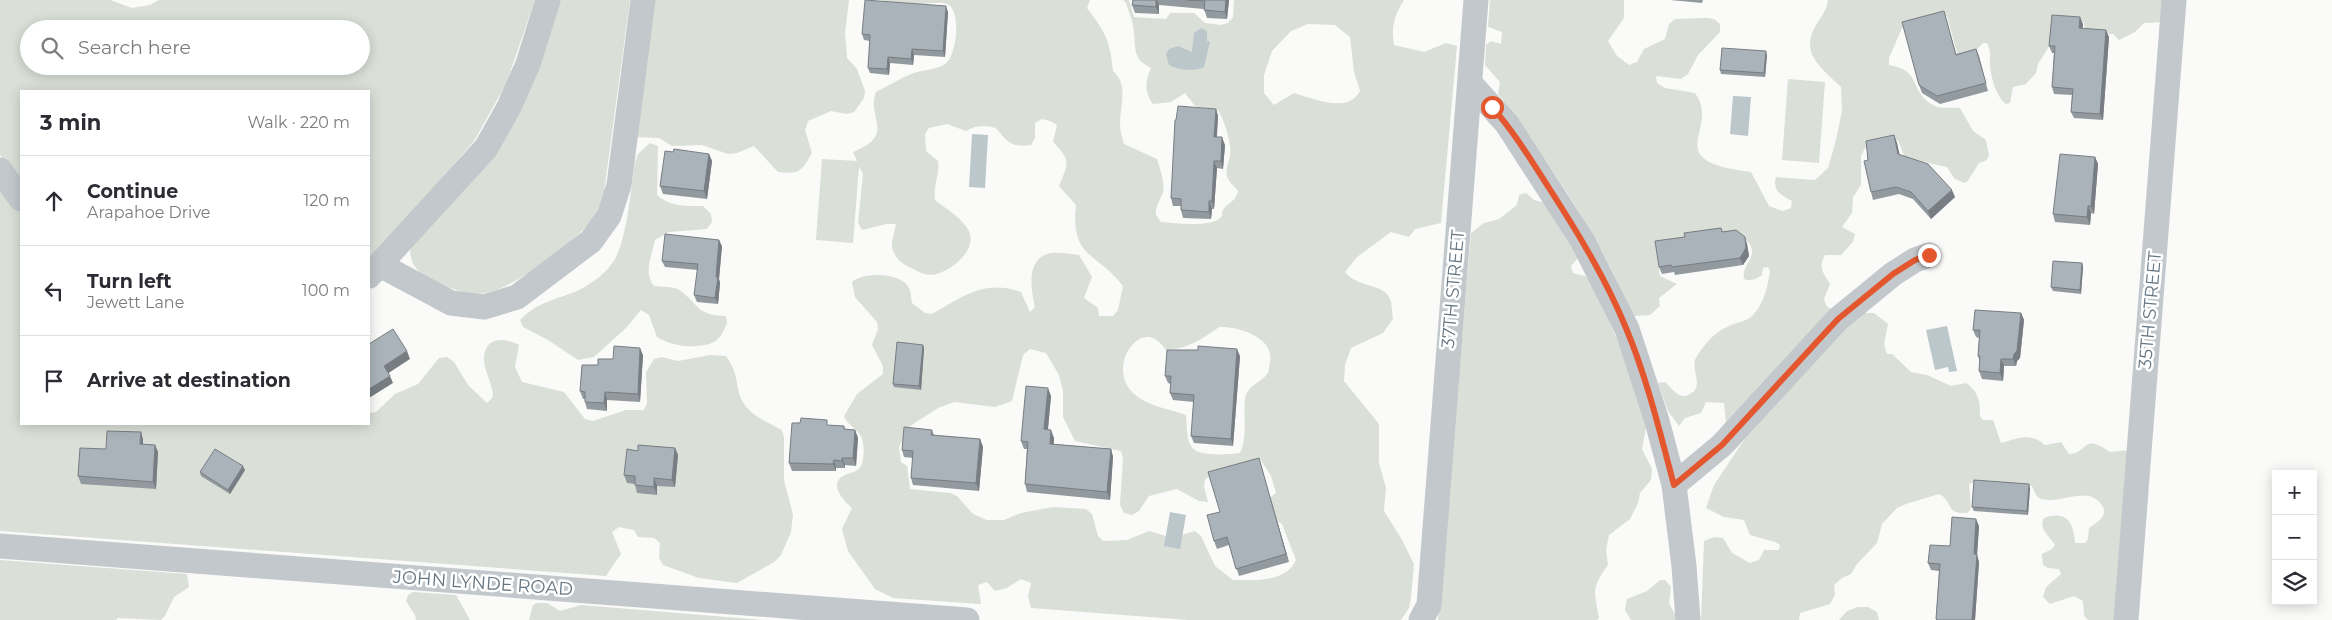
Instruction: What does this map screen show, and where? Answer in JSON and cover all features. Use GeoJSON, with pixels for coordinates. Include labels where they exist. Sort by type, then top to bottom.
{"type":"FeatureCollection","features":[{"type":"Feature","properties":{"kind":"street"},"geometry":{"type":"LineString","coordinates":[[548,0],[528,64],[509,107],[486,148],[374,270],[451,302],[484,307],[516,297],[591,241],[609,216],[619,185],[643,0]]}},
{"type":"Feature","properties":{"kind":"street","name":"37TH STREET"},"geometry":{"type":"LineString","coordinates":[[1421,620],[1429,606],[1476,0]]}},
{"type":"Feature","properties":{"kind":"street","name":"35TH STREET"},"geometry":{"type":"LineString","coordinates":[[2126,620],[2174,0]]}},
{"type":"Feature","properties":{"kind":"street"},"geometry":{"type":"LineString","coordinates":[[1470,83],[1507,124],[1587,249],[1627,329],[1657,421],[1674,485],[1684,566],[1688,620]]}},
{"type":"Feature","properties":{"kind":"street"},"geometry":{"type":"LineString","coordinates":[[0,170],[20,198]]}},
{"type":"Feature","properties":{"kind":"street"},"geometry":{"type":"LineString","coordinates":[[1674,485],[1722,445],[1838,319],[1893,274],[1915,260],[1929,255]]}},
{"type":"Feature","properties":{"kind":"street","name":"JOHN LYNDE ROAD"},"geometry":{"type":"LineString","coordinates":[[0,546],[967,620]]}},
{"type":"Feature","properties":{"kind":"shaded area"},"geometry":{"type":"Polygon","coordinates":[[[0,0],[110,0],[132,8],[150,5],[159,0],[535,0],[506,84],[474,141],[370,261],[370,90],[20,90],[20,181],[0,155],[0,0]]]}},
{"type":"Feature","properties":{"kind":"shaded area"},"geometry":{"type":"Polygon","coordinates":[[[556,0],[630,0],[604,192],[598,210],[584,229],[559,251],[529,272],[501,288],[481,294],[474,294],[445,286],[417,269],[412,261],[411,243],[482,161],[556,0]]]}},
{"type":"Feature","properties":{"kind":"shaded area"},"geometry":{"type":"Polygon","coordinates":[[[650,0],[849,0],[845,33],[847,58],[857,69],[865,91],[864,98],[854,112],[847,114],[831,111],[808,121],[805,130],[812,153],[802,168],[791,173],[778,172],[754,146],[737,153],[728,154],[702,145],[672,146],[659,138],[632,137],[650,0]]]}},
{"type":"Feature","properties":{"kind":"shaded area"},"geometry":{"type":"Polygon","coordinates":[[[879,0],[1090,0],[1087,8],[1106,37],[1113,71],[1121,83],[1120,127],[1124,144],[1157,159],[1162,175],[1163,192],[1157,206],[1156,215],[1161,222],[1201,224],[1210,223],[1221,217],[1222,211],[1234,200],[1238,191],[1226,173],[1230,155],[1229,138],[1218,110],[1195,106],[1185,93],[1171,102],[1153,104],[1146,87],[1151,68],[1144,64],[1137,55],[1132,20],[1126,3],[1123,0],[1129,0],[1134,17],[1166,19],[1170,13],[1194,13],[1205,23],[1220,25],[1228,23],[1233,17],[1234,0],[1404,0],[1394,22],[1394,45],[1424,52],[1446,43],[1457,46],[1441,223],[1415,229],[1409,237],[1391,232],[1357,257],[1345,272],[1356,281],[1382,290],[1387,294],[1391,303],[1393,319],[1383,333],[1351,348],[1345,365],[1344,381],[1379,424],[1379,463],[1386,488],[1384,511],[1414,564],[1409,608],[1401,620],[1189,620],[1031,608],[1028,596],[1031,583],[1021,579],[1007,588],[995,591],[987,582],[978,585],[981,604],[893,598],[875,589],[848,551],[842,529],[852,508],[842,497],[837,487],[840,478],[860,468],[864,448],[860,435],[844,416],[857,394],[883,374],[883,366],[872,345],[878,329],[877,322],[855,297],[852,282],[864,276],[873,275],[890,276],[898,279],[909,288],[912,303],[925,313],[932,314],[974,292],[996,288],[1008,289],[1021,292],[1030,312],[1035,307],[1031,283],[1033,268],[1043,256],[1058,253],[1079,255],[1092,277],[1084,298],[1098,308],[1099,316],[1113,316],[1118,310],[1123,286],[1081,245],[1075,222],[1076,205],[1059,186],[1065,172],[1066,158],[1053,142],[1057,125],[1042,119],[1035,123],[1035,138],[1031,145],[1024,146],[1014,145],[1003,137],[996,128],[988,126],[981,126],[966,131],[947,124],[929,128],[925,134],[926,151],[938,161],[935,200],[962,222],[969,231],[971,239],[960,260],[945,271],[928,275],[901,262],[894,254],[892,247],[896,224],[886,224],[862,230],[858,223],[863,174],[859,167],[853,243],[816,240],[822,159],[857,161],[853,152],[874,139],[877,132],[874,110],[876,92],[911,74],[944,65],[948,61],[955,44],[955,15],[952,8],[947,4],[936,3],[898,7],[892,2],[879,0]],[[1308,24],[1291,31],[1272,51],[1264,75],[1264,93],[1274,105],[1294,93],[1330,103],[1348,102],[1355,98],[1360,91],[1354,72],[1350,37],[1335,25],[1308,24]],[[1219,327],[1188,345],[1166,350],[1155,339],[1146,337],[1138,340],[1126,356],[1123,367],[1124,379],[1130,390],[1146,402],[1186,415],[1188,439],[1195,450],[1207,454],[1240,453],[1244,440],[1246,394],[1251,387],[1268,373],[1270,353],[1267,346],[1253,335],[1227,327],[1219,327]],[[1030,349],[1023,355],[1012,401],[995,407],[954,402],[938,408],[910,426],[899,447],[901,462],[907,466],[910,489],[950,493],[957,496],[973,514],[987,520],[1004,520],[1021,513],[1053,507],[1086,509],[1092,514],[1098,536],[1103,541],[1127,540],[1149,531],[1172,538],[1195,531],[1201,536],[1215,566],[1233,580],[1269,579],[1285,573],[1291,567],[1296,560],[1282,524],[1260,510],[1263,503],[1276,493],[1271,476],[1260,459],[1234,466],[1205,479],[1204,486],[1208,502],[1199,501],[1177,489],[1149,496],[1139,511],[1132,515],[1124,513],[1120,505],[1123,458],[1121,451],[1075,441],[1063,417],[1063,391],[1059,375],[1046,353],[1030,349]]]}},
{"type":"Feature","properties":{"kind":"shaded area"},"geometry":{"type":"Polygon","coordinates":[[[1490,0],[1624,0],[1624,18],[1608,41],[1617,56],[1629,65],[1637,62],[1644,49],[1665,39],[1669,24],[1675,19],[1714,19],[1720,24],[1720,32],[1698,55],[1688,74],[1681,79],[1656,76],[1657,83],[1665,88],[1695,93],[1701,106],[1702,119],[1697,142],[1699,152],[1706,160],[1722,167],[1751,172],[1769,206],[1783,211],[1791,208],[1792,201],[1776,189],[1776,177],[1815,180],[1828,168],[1835,144],[1842,111],[1841,87],[1820,67],[1811,52],[1810,44],[1811,35],[1825,10],[1828,0],[2164,0],[2162,22],[2144,23],[2135,32],[2119,40],[2113,34],[2085,33],[2084,22],[2052,21],[2050,45],[2038,64],[2036,73],[2026,84],[2013,87],[2010,103],[2006,104],[1997,92],[1993,82],[1987,43],[1983,43],[1970,57],[1959,60],[1947,16],[1902,28],[1889,58],[1889,65],[1907,72],[1921,95],[1935,106],[1960,108],[1973,131],[1986,140],[1989,155],[1987,160],[1979,163],[1967,182],[1964,183],[1954,178],[1947,167],[1905,158],[1898,140],[1865,148],[1861,156],[1861,185],[1853,197],[1852,213],[1842,227],[1855,234],[1853,242],[1841,255],[1825,255],[1822,263],[1823,273],[1830,284],[1824,299],[1826,305],[1833,312],[1726,424],[1724,403],[1706,402],[1701,413],[1685,418],[1679,426],[1668,411],[1658,383],[1665,382],[1676,393],[1683,396],[1695,391],[1697,382],[1694,366],[1697,356],[1706,343],[1722,329],[1749,319],[1754,314],[1763,299],[1770,271],[1768,267],[1763,268],[1762,275],[1758,278],[1744,279],[1744,273],[1752,252],[1747,241],[1738,234],[1656,248],[1660,276],[1677,284],[1659,298],[1660,306],[1650,315],[1632,316],[1605,257],[1589,229],[1536,147],[1498,94],[1500,82],[1485,65],[1486,45],[1491,41],[1501,44],[1502,32],[1488,27],[1490,0]]]}},
{"type":"Feature","properties":{"kind":"shaded area"},"geometry":{"type":"Polygon","coordinates":[[[1201,28],[1207,31],[1207,41],[1210,42],[1204,67],[1196,70],[1186,70],[1169,65],[1166,54],[1169,49],[1178,46],[1192,52],[1194,33],[1201,28]]]}},
{"type":"Feature","properties":{"kind":"shaded area"},"geometry":{"type":"Polygon","coordinates":[[[1788,79],[1825,82],[1819,163],[1782,160],[1788,79]]]}},
{"type":"Feature","properties":{"kind":"shaded area"},"geometry":{"type":"Polygon","coordinates":[[[1733,96],[1751,97],[1748,136],[1730,134],[1733,96]]]}},
{"type":"Feature","properties":{"kind":"shaded area"},"geometry":{"type":"Polygon","coordinates":[[[972,134],[988,135],[985,188],[969,187],[972,134]]]}},
{"type":"Feature","properties":{"kind":"shaded area"},"geometry":{"type":"Polygon","coordinates":[[[650,143],[658,146],[657,195],[673,204],[703,206],[711,214],[712,222],[707,229],[669,232],[655,240],[649,264],[651,281],[654,286],[678,289],[704,312],[726,316],[727,323],[720,336],[714,342],[700,346],[677,345],[657,337],[649,315],[641,310],[626,328],[594,357],[578,360],[548,340],[523,327],[520,320],[540,305],[588,285],[612,264],[619,250],[626,226],[635,162],[638,154],[650,143]]]}},
{"type":"Feature","properties":{"kind":"shaded area"},"geometry":{"type":"Polygon","coordinates":[[[0,184],[20,210],[20,425],[370,425],[370,413],[376,412],[395,394],[418,384],[439,358],[447,357],[454,362],[468,385],[487,403],[493,397],[484,362],[485,351],[492,343],[502,340],[519,345],[515,367],[522,382],[564,392],[585,419],[593,421],[626,410],[644,410],[647,403],[646,372],[654,359],[662,357],[678,361],[710,355],[726,356],[734,372],[740,396],[747,408],[758,417],[782,430],[784,438],[784,480],[793,515],[791,532],[781,555],[774,562],[737,583],[699,578],[663,565],[659,558],[660,543],[654,538],[638,537],[634,530],[619,527],[612,532],[621,554],[606,576],[0,531],[0,184]]]}},
{"type":"Feature","properties":{"kind":"shaded area"},"geometry":{"type":"Polygon","coordinates":[[[1526,193],[1534,200],[1546,203],[1579,257],[1571,266],[1573,273],[1589,277],[1617,339],[1647,423],[1642,449],[1652,469],[1651,480],[1640,493],[1638,503],[1630,519],[1609,535],[1606,550],[1608,565],[1599,579],[1595,590],[1599,618],[1597,620],[1438,620],[1471,233],[1484,223],[1499,219],[1517,205],[1519,195],[1526,193]]]}},
{"type":"Feature","properties":{"kind":"shaded area"},"geometry":{"type":"Polygon","coordinates":[[[1859,313],[1874,313],[1888,324],[1884,344],[1887,354],[1892,354],[1911,372],[1927,375],[1951,386],[1966,383],[1970,386],[1978,398],[1980,416],[1983,420],[1993,420],[2001,443],[2029,437],[2045,445],[2061,442],[2069,454],[2075,453],[2090,444],[2101,446],[2110,452],[2129,450],[2116,620],[2088,620],[2084,616],[2083,601],[2074,596],[2050,604],[2043,597],[2046,587],[2061,574],[2059,569],[2048,568],[2043,565],[2042,554],[2052,549],[2055,545],[2043,529],[2044,518],[2052,516],[2064,517],[2071,524],[2075,543],[2085,543],[2088,539],[2089,528],[2104,514],[2103,507],[2097,500],[2090,496],[2041,499],[2036,495],[2032,486],[1975,482],[1969,484],[1971,509],[1967,513],[1960,513],[1952,509],[1944,497],[1939,494],[1897,508],[1882,524],[1877,543],[1857,564],[1851,574],[1842,578],[1834,585],[1835,595],[1830,604],[1800,613],[1799,620],[1701,620],[1704,541],[1714,537],[1723,538],[1732,553],[1750,563],[1759,560],[1764,550],[1779,550],[1780,545],[1750,535],[1744,520],[1724,517],[1706,508],[1714,485],[1748,434],[1859,313]]]}},
{"type":"Feature","properties":{"kind":"shaded area"},"geometry":{"type":"Polygon","coordinates":[[[1947,326],[1957,371],[1949,372],[1948,367],[1935,370],[1926,330],[1947,326]]]}},
{"type":"Feature","properties":{"kind":"shaded area"},"geometry":{"type":"Polygon","coordinates":[[[1170,512],[1186,515],[1180,549],[1164,546],[1170,512]]]}},
{"type":"Feature","properties":{"kind":"shaded area"},"geometry":{"type":"Polygon","coordinates":[[[0,560],[187,574],[189,587],[174,597],[165,616],[161,620],[118,618],[116,620],[0,620],[0,560]]]}},
{"type":"Feature","properties":{"kind":"shaded area"},"geometry":{"type":"Polygon","coordinates":[[[1660,580],[1665,580],[1671,587],[1669,603],[1678,620],[1631,620],[1625,610],[1627,599],[1647,591],[1660,580]]]}},
{"type":"Feature","properties":{"kind":"shaded area"},"geometry":{"type":"Polygon","coordinates":[[[413,592],[456,595],[470,620],[416,620],[406,601],[408,595],[413,592]]]}},
{"type":"Feature","properties":{"kind":"shaded area"},"geometry":{"type":"Polygon","coordinates":[[[547,603],[560,611],[581,605],[763,620],[529,620],[533,605],[547,603]]]}},
{"type":"Feature","properties":{"kind":"shaded area"},"geometry":{"type":"Polygon","coordinates":[[[1858,607],[1868,607],[1877,612],[1879,620],[1839,620],[1847,611],[1858,607]]]}},
{"type":"Feature","properties":{"kind":"building"},"geometry":{"type":"Polygon","coordinates":[[[865,0],[946,6],[943,51],[912,49],[911,59],[888,57],[887,69],[868,68],[870,35],[862,34],[865,0]]]}},
{"type":"Feature","properties":{"kind":"building"},"geometry":{"type":"Polygon","coordinates":[[[1133,0],[1156,0],[1156,7],[1132,5],[1133,0]]]}},
{"type":"Feature","properties":{"kind":"building"},"geometry":{"type":"Polygon","coordinates":[[[1187,0],[1226,0],[1225,12],[1204,10],[1205,1],[1187,0]]]}},
{"type":"Feature","properties":{"kind":"building"},"geometry":{"type":"Polygon","coordinates":[[[1944,11],[1956,55],[1976,49],[1986,83],[1937,96],[1919,85],[1902,22],[1944,11]]]}},
{"type":"Feature","properties":{"kind":"building"},"geometry":{"type":"Polygon","coordinates":[[[2052,15],[2080,17],[2079,28],[2106,30],[2100,114],[2071,112],[2073,89],[2052,87],[2055,46],[2049,46],[2052,15]]]}},
{"type":"Feature","properties":{"kind":"building"},"geometry":{"type":"Polygon","coordinates":[[[1722,48],[1766,51],[1764,73],[1720,70],[1722,48]]]}},
{"type":"Feature","properties":{"kind":"building"},"geometry":{"type":"Polygon","coordinates":[[[1178,106],[1216,109],[1214,137],[1222,137],[1221,161],[1214,161],[1212,201],[1209,201],[1209,212],[1181,210],[1181,199],[1171,198],[1175,120],[1178,106]]]}},
{"type":"Feature","properties":{"kind":"building"},"geometry":{"type":"Polygon","coordinates":[[[1894,135],[1898,154],[1928,164],[1952,190],[1928,211],[1911,192],[1896,187],[1871,192],[1864,161],[1868,160],[1866,141],[1894,135]]]}},
{"type":"Feature","properties":{"kind":"building"},"geometry":{"type":"Polygon","coordinates":[[[674,149],[709,154],[704,191],[660,186],[665,151],[673,152],[674,149]]]}},
{"type":"Feature","properties":{"kind":"building"},"geometry":{"type":"Polygon","coordinates":[[[2060,154],[2095,157],[2091,206],[2088,206],[2087,217],[2053,214],[2060,154]]]}},
{"type":"Feature","properties":{"kind":"building"},"geometry":{"type":"Polygon","coordinates":[[[1721,228],[1722,232],[1736,230],[1745,237],[1746,248],[1740,258],[1659,267],[1655,241],[1685,237],[1684,233],[1721,228]]]}},
{"type":"Feature","properties":{"kind":"building"},"geometry":{"type":"Polygon","coordinates":[[[665,234],[719,240],[716,277],[718,277],[715,298],[694,295],[698,264],[662,261],[665,234]]]}},
{"type":"Feature","properties":{"kind":"building"},"geometry":{"type":"Polygon","coordinates":[[[2053,261],[2082,263],[2080,290],[2051,287],[2053,261]]]}},
{"type":"Feature","properties":{"kind":"building"},"geometry":{"type":"Polygon","coordinates":[[[1975,310],[2021,313],[2017,351],[2013,359],[2001,359],[2000,373],[1979,371],[1980,330],[1973,330],[1975,310]]]}},
{"type":"Feature","properties":{"kind":"building"},"geometry":{"type":"Polygon","coordinates":[[[393,329],[407,351],[384,366],[390,376],[370,388],[370,343],[393,329]]]}},
{"type":"Feature","properties":{"kind":"building"},"geometry":{"type":"Polygon","coordinates":[[[897,342],[923,345],[919,386],[893,384],[897,342]]]}},
{"type":"Feature","properties":{"kind":"building"},"geometry":{"type":"Polygon","coordinates":[[[614,346],[640,348],[638,394],[605,392],[604,403],[585,402],[585,392],[580,391],[582,365],[598,365],[598,359],[613,359],[614,346]]]}},
{"type":"Feature","properties":{"kind":"building"},"geometry":{"type":"Polygon","coordinates":[[[1198,346],[1237,349],[1231,439],[1191,436],[1194,395],[1170,393],[1171,376],[1165,376],[1167,350],[1198,350],[1198,346]]]}},
{"type":"Feature","properties":{"kind":"building"},"geometry":{"type":"Polygon","coordinates":[[[1026,386],[1048,388],[1044,429],[1051,430],[1050,444],[1111,449],[1107,492],[1025,484],[1028,442],[1021,441],[1026,386]]]}},
{"type":"Feature","properties":{"kind":"building"},"geometry":{"type":"Polygon","coordinates":[[[801,418],[827,420],[827,425],[844,426],[844,429],[855,430],[853,458],[842,458],[842,461],[834,460],[833,464],[789,463],[792,423],[800,423],[801,418]]]}},
{"type":"Feature","properties":{"kind":"building"},"geometry":{"type":"Polygon","coordinates":[[[904,427],[932,430],[931,435],[980,439],[976,483],[911,478],[913,451],[902,450],[904,427]]]}},
{"type":"Feature","properties":{"kind":"building"},"geometry":{"type":"Polygon","coordinates":[[[107,431],[141,432],[140,444],[155,445],[153,482],[78,476],[80,448],[106,449],[107,431]]]}},
{"type":"Feature","properties":{"kind":"building"},"geometry":{"type":"Polygon","coordinates":[[[638,445],[675,448],[672,480],[654,478],[654,487],[635,485],[635,476],[624,475],[627,449],[638,451],[638,445]]]}},
{"type":"Feature","properties":{"kind":"building"},"geometry":{"type":"Polygon","coordinates":[[[215,449],[243,466],[228,490],[200,472],[215,449]]]}},
{"type":"Feature","properties":{"kind":"building"},"geometry":{"type":"Polygon","coordinates":[[[1259,458],[1286,554],[1236,569],[1227,537],[1214,541],[1207,515],[1220,512],[1208,472],[1259,458]]]}},
{"type":"Feature","properties":{"kind":"building"},"geometry":{"type":"Polygon","coordinates":[[[1974,480],[2029,484],[2027,511],[1972,507],[1974,480]]]}},
{"type":"Feature","properties":{"kind":"building"},"geometry":{"type":"Polygon","coordinates":[[[1952,517],[1976,519],[1974,554],[1977,554],[1972,620],[1936,619],[1940,564],[1928,563],[1930,545],[1950,546],[1952,517]]]}},
{"type":"Feature","properties":{"kind":"route"},"geometry":{"type":"LineString","coordinates":[[1492,107],[1507,124],[1582,240],[1627,329],[1657,421],[1674,485],[1722,445],[1838,319],[1893,274],[1915,260],[1929,255]]}}]}
